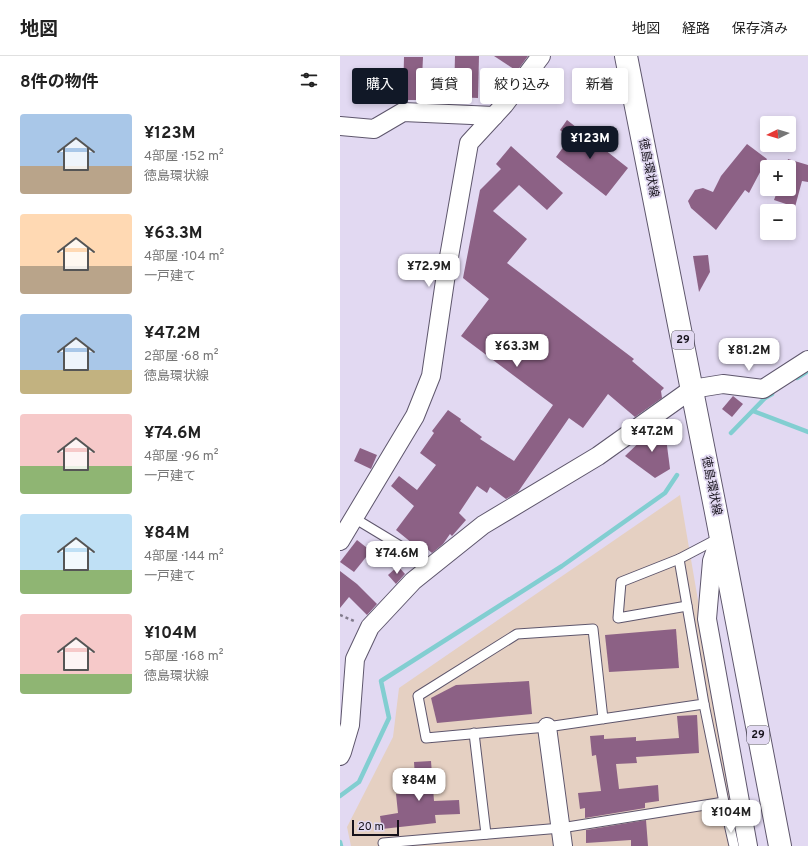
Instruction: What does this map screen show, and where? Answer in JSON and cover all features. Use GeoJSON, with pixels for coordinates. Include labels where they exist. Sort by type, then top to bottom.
{"type":"FeatureCollection","features":[{"type":"Feature","properties":{"kind":"main road","name":"徳島環状線"},"geometry":{"type":"LineString","coordinates":[[626,56],[780,846]]}},
{"type":"Feature","properties":{"kind":"street"},"geometry":{"type":"LineString","coordinates":[[340,541],[415,416],[431,376],[446,274],[469,143],[504,105],[541,56]]}},
{"type":"Feature","properties":{"kind":"street"},"geometry":{"type":"LineString","coordinates":[[340,126],[374,129],[403,112],[494,116]]}},
{"type":"Feature","properties":{"kind":"street"},"geometry":{"type":"LineString","coordinates":[[340,756],[350,725],[355,659],[370,627],[413,581],[483,525],[598,456],[692,389],[723,384],[763,389],[808,360]]}},
{"type":"Feature","properties":{"kind":"street"},"geometry":{"type":"LineString","coordinates":[[720,538],[712,561],[707,619],[748,846]]}},
{"type":"Feature","properties":{"kind":"street"},"geometry":{"type":"LineString","coordinates":[[548,727],[563,846]]}},
{"type":"Feature","properties":{"kind":"lane"},"geometry":{"type":"LineString","coordinates":[[354,518],[412,553],[427,570]]}},
{"type":"Feature","properties":{"kind":"lane"},"geometry":{"type":"LineString","coordinates":[[687,606],[618,618],[621,582],[679,559],[720,538]]}},
{"type":"Feature","properties":{"kind":"lane"},"geometry":{"type":"LineString","coordinates":[[679,559],[704,704],[734,846]]}},
{"type":"Feature","properties":{"kind":"lane"},"geometry":{"type":"LineString","coordinates":[[603,719],[593,629],[517,634],[418,696],[426,738],[548,727],[603,719],[704,704]]}},
{"type":"Feature","properties":{"kind":"lane"},"geometry":{"type":"LineString","coordinates":[[474,733],[486,834]]}},
{"type":"Feature","properties":{"kind":"lane"},"geometry":{"type":"LineString","coordinates":[[383,843],[560,828],[724,802]]}},
{"type":"Feature","properties":{"kind":"shaded area"},"geometry":{"type":"Polygon","coordinates":[[[680,495],[740,846],[351,846],[347,827],[393,737],[399,688],[680,495]]]}},
{"type":"Feature","properties":{"kind":"building"},"geometry":{"type":"Polygon","coordinates":[[[455,56],[479,56],[478,98],[472,98],[472,68],[455,68],[455,56]]]}},
{"type":"Feature","properties":{"kind":"building"},"geometry":{"type":"Polygon","coordinates":[[[494,56],[528,56],[519,68],[512,68],[494,56]]]}},
{"type":"Feature","properties":{"kind":"building"},"geometry":{"type":"Polygon","coordinates":[[[404,57],[423,57],[422,68],[416,68],[416,100],[408,100],[408,68],[404,68],[404,57]]]}},
{"type":"Feature","properties":{"kind":"building"},"geometry":{"type":"Polygon","coordinates":[[[567,120],[628,168],[606,196],[556,157],[570,138],[560,130],[567,120]]]}},
{"type":"Feature","properties":{"kind":"building"},"geometry":{"type":"Polygon","coordinates":[[[747,144],[767,159],[760,160],[760,172],[749,193],[745,190],[716,230],[691,208],[688,201],[695,190],[703,188],[713,192],[721,176],[747,144]]]}},
{"type":"Feature","properties":{"kind":"building"},"geometry":{"type":"Polygon","coordinates":[[[511,146],[563,193],[547,210],[519,185],[493,211],[527,239],[507,263],[634,359],[632,361],[664,388],[661,391],[662,398],[635,417],[608,394],[583,428],[569,418],[518,492],[506,499],[490,487],[487,493],[477,486],[459,513],[466,520],[452,536],[450,534],[443,544],[432,553],[426,548],[423,552],[396,530],[414,506],[391,486],[399,476],[417,490],[436,465],[420,453],[434,433],[432,431],[448,410],[482,437],[480,439],[514,461],[553,405],[461,336],[489,299],[463,278],[480,190],[501,169],[496,164],[511,146]]]}},
{"type":"Feature","properties":{"kind":"building"},"geometry":{"type":"Polygon","coordinates":[[[796,161],[808,165],[808,182],[802,181],[796,204],[786,204],[774,200],[775,196],[796,196],[796,161]]]}},
{"type":"Feature","properties":{"kind":"building"},"geometry":{"type":"Polygon","coordinates":[[[708,255],[710,272],[699,292],[693,256],[708,255]]]}},
{"type":"Feature","properties":{"kind":"building"},"geometry":{"type":"Polygon","coordinates":[[[733,396],[743,404],[732,417],[722,409],[733,396]]]}},
{"type":"Feature","properties":{"kind":"building"},"geometry":{"type":"Polygon","coordinates":[[[664,422],[670,469],[655,478],[625,456],[651,431],[664,422]]]}},
{"type":"Feature","properties":{"kind":"building"},"geometry":{"type":"Polygon","coordinates":[[[360,448],[377,455],[371,469],[354,461],[360,448]]]}},
{"type":"Feature","properties":{"kind":"building"},"geometry":{"type":"Polygon","coordinates":[[[357,540],[371,551],[354,572],[340,562],[357,540]]]}},
{"type":"Feature","properties":{"kind":"building"},"geometry":{"type":"Polygon","coordinates":[[[398,566],[405,574],[396,584],[388,575],[398,566]]]}},
{"type":"Feature","properties":{"kind":"building"},"geometry":{"type":"Polygon","coordinates":[[[340,571],[357,584],[377,604],[367,615],[349,597],[340,608],[340,571]]]}},
{"type":"Feature","properties":{"kind":"building"},"geometry":{"type":"Polygon","coordinates":[[[676,629],[679,668],[609,672],[605,635],[676,629]]]}},
{"type":"Feature","properties":{"kind":"building"},"geometry":{"type":"Polygon","coordinates":[[[529,681],[532,714],[437,723],[431,698],[456,685],[529,681]]]}},
{"type":"Feature","properties":{"kind":"building"},"geometry":{"type":"Polygon","coordinates":[[[697,715],[699,753],[636,757],[637,763],[616,764],[619,789],[658,785],[659,801],[645,803],[645,808],[585,818],[585,808],[580,809],[578,793],[601,791],[596,755],[592,756],[590,736],[604,735],[604,739],[636,737],[636,741],[679,738],[677,716],[697,715]]]}},
{"type":"Feature","properties":{"kind":"building"},"geometry":{"type":"Polygon","coordinates":[[[431,761],[434,801],[459,800],[460,814],[435,815],[436,823],[382,829],[380,816],[398,813],[396,794],[405,794],[404,779],[415,778],[414,762],[431,761]]]}},
{"type":"Feature","properties":{"kind":"building"},"geometry":{"type":"Polygon","coordinates":[[[646,820],[648,846],[631,846],[631,840],[586,843],[586,830],[646,820]]]}},
{"type":"Feature","properties":{"kind":"waterway"},"geometry":{"type":"LineString","coordinates":[[797,378],[808,371]]}},
{"type":"Feature","properties":{"kind":"waterway"},"geometry":{"type":"LineString","coordinates":[[731,433],[765,398],[772,394]]}},
{"type":"Feature","properties":{"kind":"waterway"},"geometry":{"type":"LineString","coordinates":[[753,411],[808,432]]}},
{"type":"Feature","properties":{"kind":"waterway"},"geometry":{"type":"LineString","coordinates":[[340,796],[359,782],[389,718],[381,681],[562,566],[665,493],[677,475]]}},
{"type":"Feature","properties":{"kind":"waterway"},"geometry":{"type":"LineString","coordinates":[[340,842],[341,846]]}}]}
